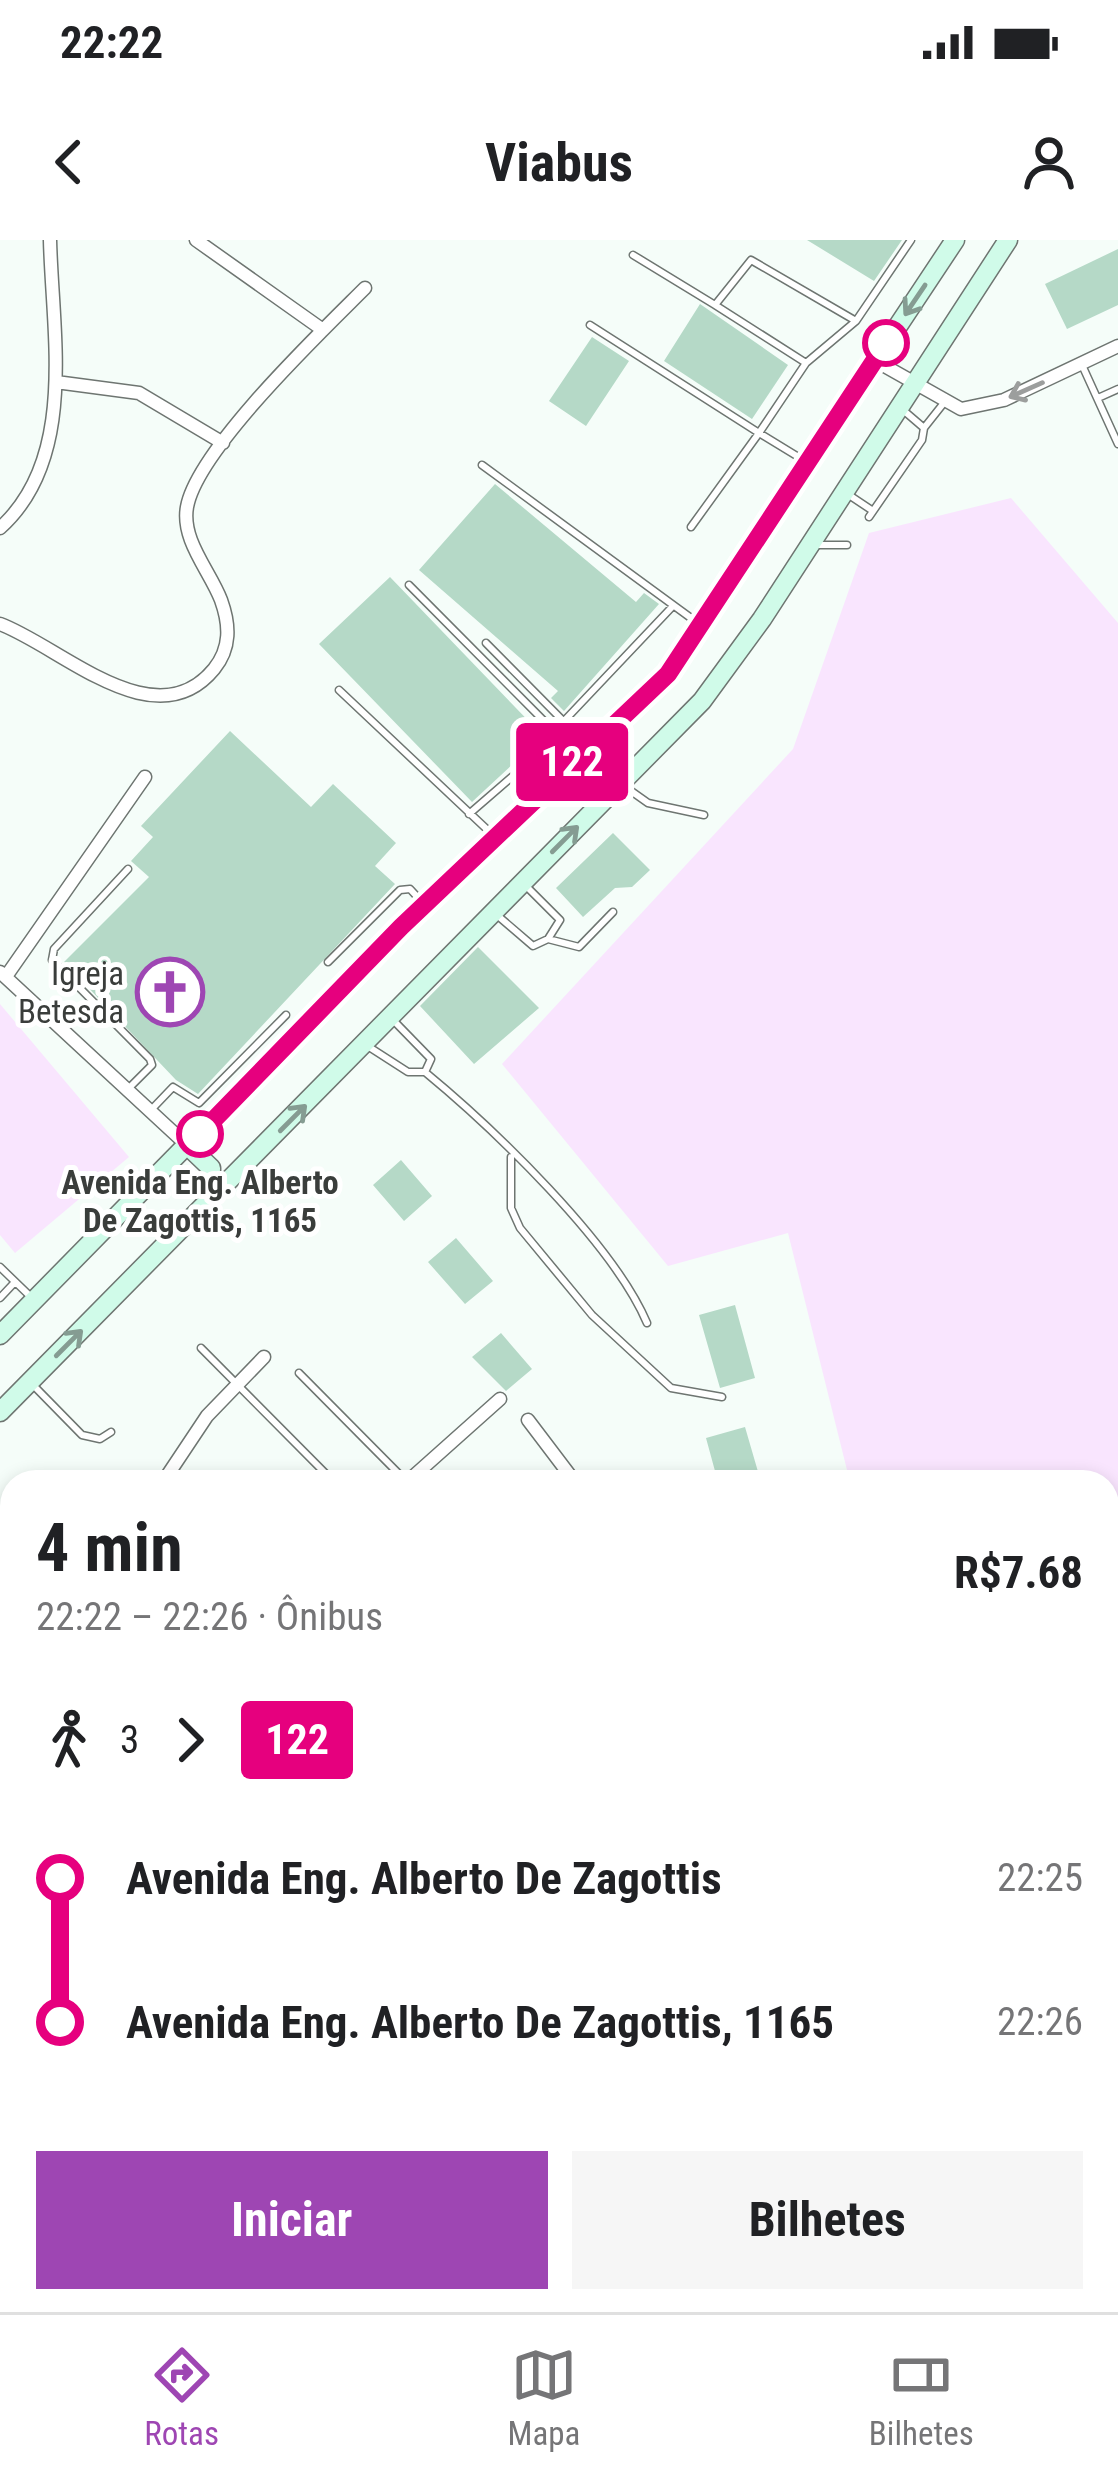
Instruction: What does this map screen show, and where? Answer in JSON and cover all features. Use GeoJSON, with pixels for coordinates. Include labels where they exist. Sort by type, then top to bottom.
{"type":"FeatureCollection","features":[{"type":"Feature","properties":{"kind":"main road"},"geometry":{"type":"LineString","coordinates":[[0,1335],[494,836],[634,711],[703,627],[956,240]]}},
{"type":"Feature","properties":{"kind":"main road"},"geometry":{"type":"LineString","coordinates":[[0,1412],[393,1020],[702,701],[811,544],[1007,240]]}},
{"type":"Feature","properties":{"kind":"main road"},"geometry":{"type":"LineString","coordinates":[[188,1146],[211,1168],[210,1201]]}},
{"type":"Feature","properties":{"kind":"street"},"geometry":{"type":"LineString","coordinates":[[0,528],[36,479],[47,445],[56,382],[50,240]]}},
{"type":"Feature","properties":{"kind":"street"},"geometry":{"type":"LineString","coordinates":[[196,240],[323,330]]}},
{"type":"Feature","properties":{"kind":"street"},"geometry":{"type":"LineString","coordinates":[[220,253],[230,240]]}},
{"type":"Feature","properties":{"kind":"street"},"geometry":{"type":"LineString","coordinates":[[0,625],[132,692],[165,696],[186,691],[208,676],[222,659],[228,628],[192,542],[187,510],[199,476],[223,443],[365,288]]}},
{"type":"Feature","properties":{"kind":"street"},"geometry":{"type":"LineString","coordinates":[[874,361],[943,404],[982,408],[1118,346]]}},
{"type":"Feature","properties":{"kind":"street"},"geometry":{"type":"LineString","coordinates":[[56,382],[139,394],[223,443]]}},
{"type":"Feature","properties":{"kind":"street"},"geometry":{"type":"LineString","coordinates":[[145,777],[3,973],[188,1146]]}},
{"type":"Feature","properties":{"kind":"street"},"geometry":{"type":"LineString","coordinates":[[172,1470],[235,1384],[264,1357]]}},
{"type":"Feature","properties":{"kind":"street"},"geometry":{"type":"LineString","coordinates":[[420,1470],[500,1399]]}},
{"type":"Feature","properties":{"kind":"street"},"geometry":{"type":"LineString","coordinates":[[528,1420],[566,1470]]}},
{"type":"Feature","properties":{"kind":"lane"},"geometry":{"type":"LineString","coordinates":[[691,527],[806,363],[856,321],[911,240]]}},
{"type":"Feature","properties":{"kind":"lane"},"geometry":{"type":"LineString","coordinates":[[633,255],[806,363]]}},
{"type":"Feature","properties":{"kind":"lane"},"geometry":{"type":"LineString","coordinates":[[715,305],[751,260],[856,321]]}},
{"type":"Feature","properties":{"kind":"lane"},"geometry":{"type":"LineString","coordinates":[[590,325],[808,463]]}},
{"type":"Feature","properties":{"kind":"lane"},"geometry":{"type":"LineString","coordinates":[[1082,365],[1118,444]]}},
{"type":"Feature","properties":{"kind":"lane"},"geometry":{"type":"LineString","coordinates":[[1098,398],[1118,389]]}},
{"type":"Feature","properties":{"kind":"lane"},"geometry":{"type":"LineString","coordinates":[[844,492],[871,514],[943,404]]}},
{"type":"Feature","properties":{"kind":"lane"},"geometry":{"type":"LineString","coordinates":[[899,406],[924,428]]}},
{"type":"Feature","properties":{"kind":"lane"},"geometry":{"type":"LineString","coordinates":[[482,465],[703,627]]}},
{"type":"Feature","properties":{"kind":"lane"},"geometry":{"type":"LineString","coordinates":[[811,544],[833,549],[847,545]]}},
{"type":"Feature","properties":{"kind":"lane"},"geometry":{"type":"LineString","coordinates":[[409,585],[550,727],[551,743],[469,814]]}},
{"type":"Feature","properties":{"kind":"lane"},"geometry":{"type":"LineString","coordinates":[[564,721],[672,607]]}},
{"type":"Feature","properties":{"kind":"lane"},"geometry":{"type":"LineString","coordinates":[[486,643],[589,748]]}},
{"type":"Feature","properties":{"kind":"lane"},"geometry":{"type":"LineString","coordinates":[[339,690],[494,836]]}},
{"type":"Feature","properties":{"kind":"lane"},"geometry":{"type":"LineString","coordinates":[[621,784],[648,803],[704,815]]}},
{"type":"Feature","properties":{"kind":"lane"},"geometry":{"type":"LineString","coordinates":[[128,869],[54,949],[52,960],[150,1059],[152,1065],[128,1089]]}},
{"type":"Feature","properties":{"kind":"lane"},"geometry":{"type":"LineString","coordinates":[[523,883],[560,920],[548,940]]}},
{"type":"Feature","properties":{"kind":"lane"},"geometry":{"type":"LineString","coordinates":[[328,962],[400,890],[410,889],[425,904]]}},
{"type":"Feature","properties":{"kind":"lane"},"geometry":{"type":"LineString","coordinates":[[494,912],[532,946],[548,940],[579,947],[613,912]]}},
{"type":"Feature","properties":{"kind":"lane"},"geometry":{"type":"LineString","coordinates":[[151,1110],[173,1087],[199,1103],[286,1015]]}},
{"type":"Feature","properties":{"kind":"lane"},"geometry":{"type":"LineString","coordinates":[[393,1020],[431,1059],[425,1072]]}},
{"type":"Feature","properties":{"kind":"lane"},"geometry":{"type":"LineString","coordinates":[[366,1045],[408,1072],[425,1072],[511,1154],[623,1280],[647,1323]]}},
{"type":"Feature","properties":{"kind":"lane"},"geometry":{"type":"LineString","coordinates":[[511,1154],[511,1208],[520,1228],[592,1315],[671,1388],[722,1397]]}},
{"type":"Feature","properties":{"kind":"lane"},"geometry":{"type":"LineString","coordinates":[[0,1267],[34,1300]]}},
{"type":"Feature","properties":{"kind":"lane"},"geometry":{"type":"LineString","coordinates":[[0,1298],[15,1282]]}},
{"type":"Feature","properties":{"kind":"lane"},"geometry":{"type":"LineString","coordinates":[[201,1348],[322,1470]]}},
{"type":"Feature","properties":{"kind":"lane"},"geometry":{"type":"LineString","coordinates":[[299,1373],[395,1470]]}},
{"type":"Feature","properties":{"kind":"lane"},"geometry":{"type":"LineString","coordinates":[[30,1382],[82,1435],[100,1438],[111,1432]]}},
{"type":"Feature","properties":{"kind":"shaded area"},"geometry":{"type":"Polygon","coordinates":[[[1011,498],[1118,623],[1118,1470],[847,1470],[788,1233],[668,1266],[502,1064],[793,749],[869,533],[1011,498]]]}},
{"type":"Feature","properties":{"kind":"shaded area"},"geometry":{"type":"Polygon","coordinates":[[[0,1004],[129,1157],[15,1253],[0,1235],[0,1004]]]}},
{"type":"Feature","properties":{"kind":"building"},"geometry":{"type":"Polygon","coordinates":[[[807,240],[902,240],[874,281],[807,240]]]}},
{"type":"Feature","properties":{"kind":"building"},"geometry":{"type":"Polygon","coordinates":[[[1118,249],[1118,305],[1067,329],[1045,284],[1118,249]]]}},
{"type":"Feature","properties":{"kind":"building"},"geometry":{"type":"Polygon","coordinates":[[[700,304],[788,365],[752,419],[664,361],[700,304]]]}},
{"type":"Feature","properties":{"kind":"building"},"geometry":{"type":"Polygon","coordinates":[[[592,337],[629,361],[586,426],[549,401],[592,337]]]}},
{"type":"Feature","properties":{"kind":"building"},"geometry":{"type":"Polygon","coordinates":[[[495,484],[636,602],[644,593],[659,604],[564,711],[551,698],[558,691],[419,570],[495,484]]]}},
{"type":"Feature","properties":{"kind":"building"},"geometry":{"type":"Polygon","coordinates":[[[390,577],[543,736],[472,802],[319,644],[390,577]]]}},
{"type":"Feature","properties":{"kind":"building"},"geometry":{"type":"Polygon","coordinates":[[[230,731],[311,807],[333,784],[396,843],[375,866],[395,884],[198,1094],[176,1080],[64,962],[149,877],[131,861],[153,837],[141,826],[230,731]]]}},
{"type":"Feature","properties":{"kind":"building"},"geometry":{"type":"Polygon","coordinates":[[[613,833],[650,870],[632,887],[615,888],[583,917],[556,888],[613,833]]]}},
{"type":"Feature","properties":{"kind":"building"},"geometry":{"type":"Polygon","coordinates":[[[478,947],[539,1008],[474,1064],[420,1006],[478,947]]]}},
{"type":"Feature","properties":{"kind":"building"},"geometry":{"type":"Polygon","coordinates":[[[401,1160],[432,1196],[404,1221],[373,1185],[401,1160]]]}},
{"type":"Feature","properties":{"kind":"building"},"geometry":{"type":"Polygon","coordinates":[[[456,1238],[493,1281],[465,1304],[428,1262],[456,1238]]]}},
{"type":"Feature","properties":{"kind":"building"},"geometry":{"type":"Polygon","coordinates":[[[735,1305],[755,1378],[720,1388],[699,1315],[735,1305]]]}},
{"type":"Feature","properties":{"kind":"building"},"geometry":{"type":"Polygon","coordinates":[[[501,1333],[532,1369],[506,1391],[472,1357],[501,1333]]]}},
{"type":"Feature","properties":{"kind":"building"},"geometry":{"type":"Polygon","coordinates":[[[745,1427],[758,1470],[715,1470],[706,1438],[745,1427]]]}},
{"type":"Feature","properties":{"kind":"bus line","name":"122"},"geometry":{"type":"LineString","coordinates":[[200,1134],[401,927],[668,674],[692,645],[886,343]]}},
{"type":"Feature","properties":{"kind":"place","name":"Igreja Betesda"},"geometry":{"type":"Point","coordinates":[170,992]}},
{"type":"Feature","properties":{"kind":"place","name":"Avenida Eng. Alberto De Zagottis, 1165"},"geometry":{"type":"Point","coordinates":[200,1134]}}]}
